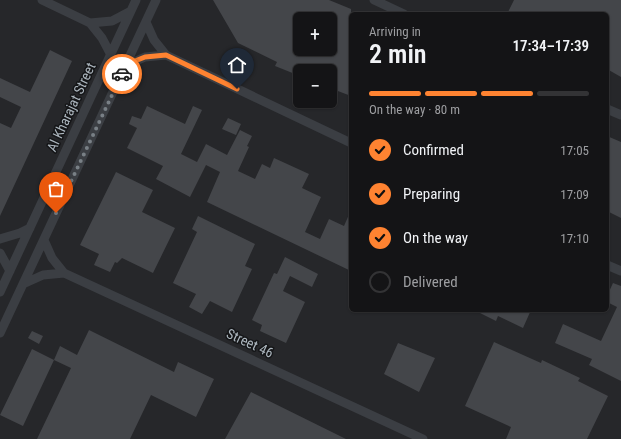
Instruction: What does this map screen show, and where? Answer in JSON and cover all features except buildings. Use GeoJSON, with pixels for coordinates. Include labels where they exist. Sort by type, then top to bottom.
{"type":"FeatureCollection","features":[{"type":"Feature","properties":{"kind":"street"},"geometry":{"type":"LineString","coordinates":[[42,0],[90,23],[102,38],[111,55]]}},
{"type":"Feature","properties":{"kind":"street","name":"Al Kharajat Street"},"geometry":{"type":"LineString","coordinates":[[0,292],[136,0]]}},
{"type":"Feature","properties":{"kind":"street"},"geometry":{"type":"LineString","coordinates":[[0,333],[156,0]]}},
{"type":"Feature","properties":{"kind":"street"},"geometry":{"type":"LineString","coordinates":[[374,0],[400,12]]}},
{"type":"Feature","properties":{"kind":"street"},"geometry":{"type":"LineString","coordinates":[[90,23],[112,21],[131,12]]}},
{"type":"Feature","properties":{"kind":"street"},"geometry":{"type":"LineString","coordinates":[[146,22],[154,40],[166,55],[349,142]]}},
{"type":"Feature","properties":{"kind":"street"},"geometry":{"type":"LineString","coordinates":[[126,66],[145,57],[166,55]]}},
{"type":"Feature","properties":{"kind":"street"},"geometry":{"type":"LineString","coordinates":[[609,110],[621,115]]}},
{"type":"Feature","properties":{"kind":"street"},"geometry":{"type":"LineString","coordinates":[[0,239],[20,234],[30,228]]}},
{"type":"Feature","properties":{"kind":"street","name":"Street 46"},"geometry":{"type":"LineString","coordinates":[[44,240],[52,258],[64,273],[423,439]]}},
{"type":"Feature","properties":{"kind":"street"},"geometry":{"type":"LineString","coordinates":[[0,253],[10,272]]}},
{"type":"Feature","properties":{"kind":"street"},"geometry":{"type":"LineString","coordinates":[[609,266],[621,271]]}},
{"type":"Feature","properties":{"kind":"street"},"geometry":{"type":"LineString","coordinates":[[23,284],[43,275],[64,273]]}},
{"type":"Feature","properties":{"kind":"shaded area"},"geometry":{"type":"Polygon","coordinates":[[[0,0],[621,0],[621,439],[0,439],[0,0]]]}},
{"type":"Feature","properties":{"kind":"way so far"},"geometry":{"type":"LineString","coordinates":[[56,213],[122,74]]}},
{"type":"Feature","properties":{"kind":"route"},"geometry":{"type":"LineString","coordinates":[[122,74],[126,66],[135,61],[155,55],[166,55],[237,89]]}}]}
